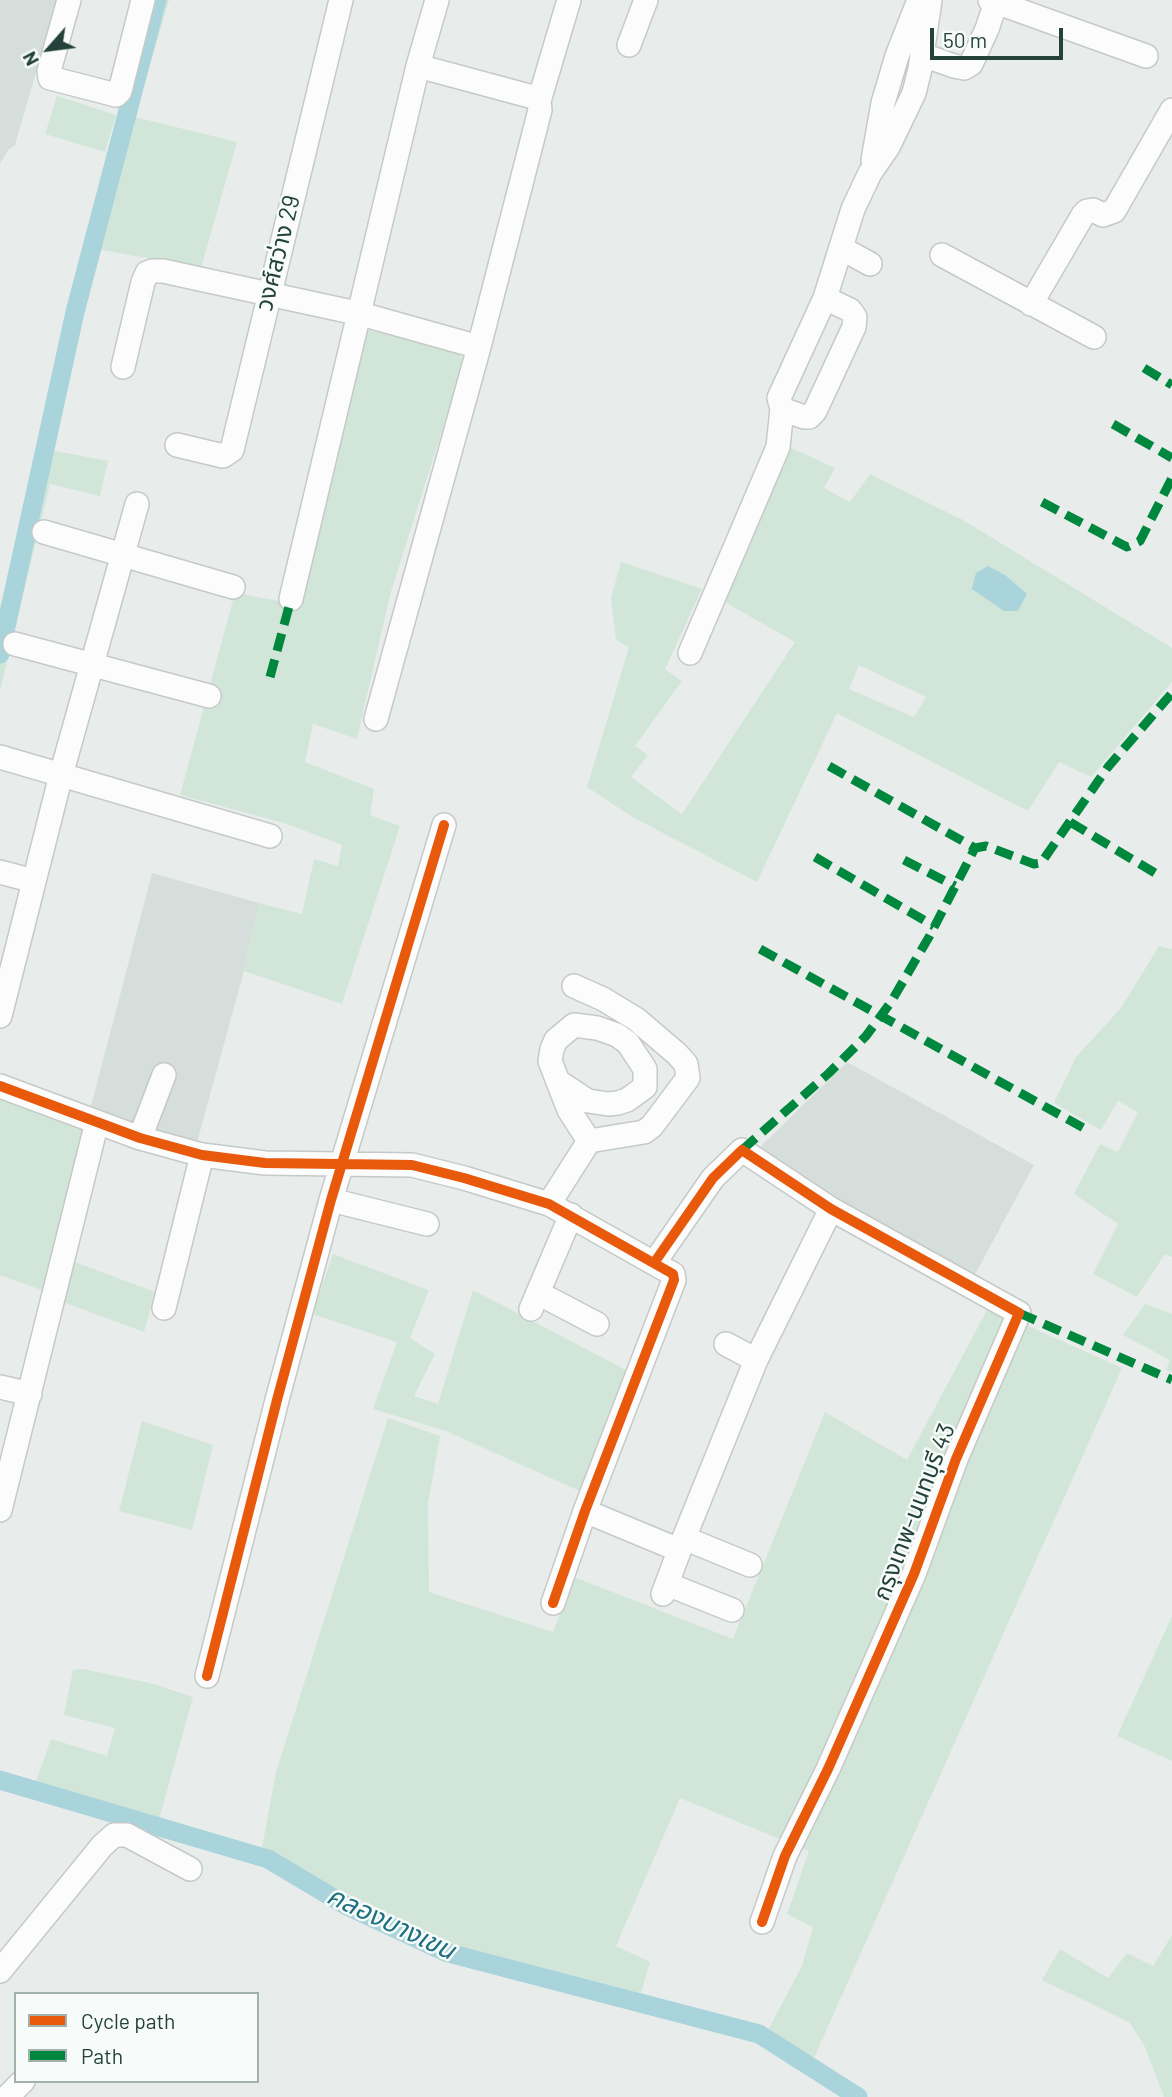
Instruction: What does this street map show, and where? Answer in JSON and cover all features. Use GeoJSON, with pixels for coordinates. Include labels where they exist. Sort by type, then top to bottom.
{"type":"FeatureCollection","features":[{"type":"Feature","properties":{"kind":"street"},"geometry":{"type":"LineString","coordinates":[[69,0],[49,71],[50,78],[116,95],[120,91],[144,0]]}},
{"type":"Feature","properties":{"kind":"street","name":"วงศ์สว่าง 29"},"geometry":{"type":"LineString","coordinates":[[177,445],[223,456],[232,450],[341,0]]}},
{"type":"Feature","properties":{"kind":"street"},"geometry":{"type":"LineString","coordinates":[[291,599],[418,66],[437,0]]}},
{"type":"Feature","properties":{"kind":"street"},"geometry":{"type":"LineString","coordinates":[[376,719],[479,347],[540,110],[539,101],[569,0]]}},
{"type":"Feature","properties":{"kind":"street"},"geometry":{"type":"LineString","coordinates":[[629,45],[646,0]]}},
{"type":"Feature","properties":{"kind":"street"},"geometry":{"type":"LineString","coordinates":[[870,173],[883,103],[897,56],[919,0]]}},
{"type":"Feature","properties":{"kind":"street"},"geometry":{"type":"LineString","coordinates":[[690,653],[778,446],[782,409],[779,398],[825,298],[853,209],[870,173],[888,147],[914,93],[923,55],[930,0]]}},
{"type":"Feature","properties":{"kind":"street"},"geometry":{"type":"LineString","coordinates":[[923,55],[964,68],[971,64],[987,30],[993,1],[1041,9],[1146,56]]}},
{"type":"Feature","properties":{"kind":"street"},"geometry":{"type":"LineString","coordinates":[[418,66],[533,97],[539,101]]}},
{"type":"Feature","properties":{"kind":"street"},"geometry":{"type":"LineString","coordinates":[[1031,304],[1083,215],[1093,210],[1104,215],[1114,211],[1172,110]]}},
{"type":"Feature","properties":{"kind":"street"},"geometry":{"type":"LineString","coordinates":[[841,248],[870,264]]}},
{"type":"Feature","properties":{"kind":"street"},"geometry":{"type":"LineString","coordinates":[[942,255],[1094,337]]}},
{"type":"Feature","properties":{"kind":"street"},"geometry":{"type":"LineString","coordinates":[[124,367],[143,282],[149,272],[163,271],[361,314],[479,347]]}},
{"type":"Feature","properties":{"kind":"street"},"geometry":{"type":"LineString","coordinates":[[782,409],[804,417],[809,417],[815,411],[854,327],[855,317],[850,310],[825,298]]}},
{"type":"Feature","properties":{"kind":"street"},"geometry":{"type":"LineString","coordinates":[[2,1001],[61,775],[137,504]]}},
{"type":"Feature","properties":{"kind":"street"},"geometry":{"type":"LineString","coordinates":[[44,532],[233,587]]}},
{"type":"Feature","properties":{"kind":"street"},"geometry":{"type":"LineString","coordinates":[[15,644],[209,696]]}},
{"type":"Feature","properties":{"kind":"street"},"geometry":{"type":"LineString","coordinates":[[0,757],[270,836]]}},
{"type":"Feature","properties":{"kind":"street"},"geometry":{"type":"LineString","coordinates":[[207,1676],[277,1400],[341,1164],[444,825]]}},
{"type":"Feature","properties":{"kind":"street"},"geometry":{"type":"LineString","coordinates":[[0,872],[34,881]]}},
{"type":"Feature","properties":{"kind":"street"},"geometry":{"type":"LineString","coordinates":[[549,1204],[589,1141],[632,1135],[652,1126],[688,1078],[686,1064],[636,1019],[603,999],[574,986]]}},
{"type":"Feature","properties":{"kind":"street"},"geometry":{"type":"LineString","coordinates":[[140,1138],[163,1075]]}},
{"type":"Feature","properties":{"kind":"street"},"geometry":{"type":"LineString","coordinates":[[558,1082],[569,1110],[589,1141]]}},
{"type":"Feature","properties":{"kind":"street"},"geometry":{"type":"LineString","coordinates":[[0,1086],[140,1138],[202,1155],[265,1163],[412,1165],[549,1204],[673,1274],[674,1280],[585,1511],[553,1603]]}},
{"type":"Feature","properties":{"kind":"street"},"geometry":{"type":"LineString","coordinates":[[0,1510],[97,1122]]}},
{"type":"Feature","properties":{"kind":"street"},"geometry":{"type":"LineString","coordinates":[[654,1263],[713,1178],[742,1150],[831,1209],[756,1360],[665,1589],[732,1610]]}},
{"type":"Feature","properties":{"kind":"street"},"geometry":{"type":"LineString","coordinates":[[164,1308],[202,1155]]}},
{"type":"Feature","properties":{"kind":"street"},"geometry":{"type":"LineString","coordinates":[[331,1200],[427,1224]]}},
{"type":"Feature","properties":{"kind":"street","name":"กรุงเทพ-นนทบุรี 43"},"geometry":{"type":"LineString","coordinates":[[762,1922],[785,1856],[828,1769],[914,1574],[956,1459],[1019,1313],[831,1209]]}},
{"type":"Feature","properties":{"kind":"street"},"geometry":{"type":"LineString","coordinates":[[571,1215],[534,1301],[597,1324]]}},
{"type":"Feature","properties":{"kind":"street"},"geometry":{"type":"LineString","coordinates":[[726,1345],[756,1360]]}},
{"type":"Feature","properties":{"kind":"street"},"geometry":{"type":"LineString","coordinates":[[0,1387],[30,1394]]}},
{"type":"Feature","properties":{"kind":"street"},"geometry":{"type":"LineString","coordinates":[[585,1511],[750,1566]]}},
{"type":"Feature","properties":{"kind":"street"},"geometry":{"type":"LineString","coordinates":[[0,1971],[102,1846],[114,1835],[127,1835],[190,1870]]}},
{"type":"Feature","properties":{"kind":"street"},"geometry":{"type":"LineString","coordinates":[[7,2097],[21,2083]]}},
{"type":"Feature","properties":{"kind":"shaded area"},"geometry":{"type":"Polygon","coordinates":[[[0,0],[57,0],[15,145],[8,150],[0,164],[0,0]]]}},
{"type":"Feature","properties":{"kind":"shaded area"},"geometry":{"type":"Polygon","coordinates":[[[152,873],[259,903],[244,971],[196,1146],[91,1106],[152,873]]]}},
{"type":"Feature","properties":{"kind":"shaded area"},"geometry":{"type":"Polygon","coordinates":[[[847,1062],[1034,1165],[973,1278],[757,1150],[847,1062]]]}},
{"type":"Feature","properties":{"kind":"green space"},"geometry":{"type":"Polygon","coordinates":[[[148,0],[169,0],[135,117],[237,142],[201,268],[97,249],[51,450],[108,461],[100,496],[50,484],[0,691],[0,608],[81,254],[148,0]]]}},
{"type":"Feature","properties":{"kind":"green space"},"geometry":{"type":"Polygon","coordinates":[[[57,96],[116,115],[105,152],[45,134],[57,96]]]}},
{"type":"Feature","properties":{"kind":"green space"},"geometry":{"type":"Polygon","coordinates":[[[367,330],[460,352],[463,364],[390,595],[357,739],[313,724],[305,762],[374,789],[370,815],[400,826],[342,1004],[244,971],[259,903],[302,914],[314,859],[338,866],[342,845],[287,824],[180,795],[235,593],[296,604],[367,330]]]}},
{"type":"Feature","properties":{"kind":"green space"},"geometry":{"type":"Polygon","coordinates":[[[789,447],[835,468],[824,488],[850,502],[870,474],[963,520],[1172,648],[1172,682],[1091,777],[1059,762],[1028,811],[837,713],[757,882],[634,818],[587,787],[629,647],[616,640],[611,598],[621,562],[702,589],[665,669],[682,681],[635,746],[648,755],[631,777],[682,814],[795,642],[721,600],[789,447]],[[859,665],[849,689],[914,717],[926,697],[859,665]]]}},
{"type":"Feature","properties":{"kind":"green space"},"geometry":{"type":"Polygon","coordinates":[[[1159,946],[1172,949],[1172,1257],[1165,1254],[1137,1297],[1093,1274],[1118,1224],[1074,1194],[1100,1144],[1118,1152],[1138,1112],[1118,1101],[1101,1130],[1054,1103],[1076,1057],[1121,1008],[1159,946]]]}},
{"type":"Feature","properties":{"kind":"green space"},"geometry":{"type":"Polygon","coordinates":[[[0,1095],[39,1108],[84,1131],[64,1202],[70,1208],[47,1292],[0,1275],[0,1095]]]}},
{"type":"Feature","properties":{"kind":"green space"},"geometry":{"type":"Polygon","coordinates":[[[333,1254],[429,1290],[410,1338],[435,1354],[414,1396],[438,1404],[473,1290],[630,1372],[582,1492],[446,1431],[373,1409],[397,1342],[312,1314],[333,1254]]]}},
{"type":"Feature","properties":{"kind":"green space"},"geometry":{"type":"Polygon","coordinates":[[[72,1261],[155,1292],[144,1332],[63,1302],[72,1261]]]}},
{"type":"Feature","properties":{"kind":"green space"},"geometry":{"type":"Polygon","coordinates":[[[1145,1304],[1172,1314],[1172,1372],[1166,1370],[1170,1360],[1123,1335],[1145,1304]]]}},
{"type":"Feature","properties":{"kind":"green space"},"geometry":{"type":"Polygon","coordinates":[[[988,1308],[1122,1368],[814,2058],[768,2030],[802,1966],[813,1927],[787,1914],[809,1851],[680,1798],[616,1946],[650,1962],[641,1993],[452,1944],[323,1882],[262,1848],[276,1772],[388,1418],[440,1436],[428,1504],[429,1592],[553,1632],[574,1577],[733,1639],[825,1412],[907,1460],[988,1308]]]}},
{"type":"Feature","properties":{"kind":"green space"},"geometry":{"type":"Polygon","coordinates":[[[142,1421],[213,1445],[192,1530],[119,1511],[142,1421]]]}},
{"type":"Feature","properties":{"kind":"green space"},"geometry":{"type":"Polygon","coordinates":[[[1172,1616],[1172,1761],[1117,1736],[1172,1616]]]}},
{"type":"Feature","properties":{"kind":"green space"},"geometry":{"type":"Polygon","coordinates":[[[83,1669],[154,1684],[193,1697],[158,1823],[35,1784],[51,1739],[107,1756],[115,1728],[64,1715],[73,1670],[83,1669]]]}},
{"type":"Feature","properties":{"kind":"green space"},"geometry":{"type":"Polygon","coordinates":[[[1172,1935],[1172,2097],[1164,2097],[1144,2045],[1129,2022],[1042,1980],[1060,1949],[1108,1978],[1127,1953],[1153,1966],[1172,1935]]]}},
{"type":"Feature","properties":{"kind":"water"},"geometry":{"type":"Polygon","coordinates":[[[988,566],[1005,575],[1027,594],[1018,611],[1004,611],[972,589],[976,573],[988,566]]]}},
{"type":"Feature","properties":{"kind":"waterway"},"geometry":{"type":"LineString","coordinates":[[0,654],[75,312],[157,0]]}},
{"type":"Feature","properties":{"kind":"waterway","name":"คลองบางเขน"},"geometry":{"type":"LineString","coordinates":[[0,1780],[268,1859],[347,1906],[445,1952],[759,2034],[858,2097]]}},
{"type":"Feature","properties":{"kind":"marked path"},"geometry":{"type":"LineString","coordinates":[[1144,368],[1172,385]]}},
{"type":"Feature","properties":{"kind":"marked path"},"geometry":{"type":"LineString","coordinates":[[1113,424],[1172,458]]}},
{"type":"Feature","properties":{"kind":"marked path"},"geometry":{"type":"LineString","coordinates":[[1042,502],[1127,547],[1140,541],[1172,478]]}},
{"type":"Feature","properties":{"kind":"marked path"},"geometry":{"type":"LineString","coordinates":[[270,677],[291,599]]}},
{"type":"Feature","properties":{"kind":"marked path"},"geometry":{"type":"LineString","coordinates":[[829,766],[975,848],[986,846],[1034,864],[1041,863],[1108,767],[1172,693]]}},
{"type":"Feature","properties":{"kind":"marked path"},"geometry":{"type":"LineString","coordinates":[[1070,822],[1160,876]]}},
{"type":"Feature","properties":{"kind":"marked path"},"geometry":{"type":"LineString","coordinates":[[742,1150],[829,1073],[866,1036],[891,1002],[929,937],[975,848]]}},
{"type":"Feature","properties":{"kind":"marked path"},"geometry":{"type":"LineString","coordinates":[[815,857],[934,926]]}},
{"type":"Feature","properties":{"kind":"marked path"},"geometry":{"type":"LineString","coordinates":[[904,860],[955,886]]}},
{"type":"Feature","properties":{"kind":"marked path"},"geometry":{"type":"LineString","coordinates":[[760,949],[1089,1131]]}},
{"type":"Feature","properties":{"kind":"marked path"},"geometry":{"type":"LineString","coordinates":[[1019,1313],[1172,1380]]}},
{"type":"Feature","properties":{"kind":"cycle path"},"geometry":{"type":"LineString","coordinates":[[207,1676],[331,1200],[444,825]]}},
{"type":"Feature","properties":{"kind":"cycle path"},"geometry":{"type":"LineString","coordinates":[[0,1086],[140,1138],[202,1155],[265,1163],[412,1165],[464,1178],[549,1204],[673,1274],[674,1280],[585,1511],[553,1603]]}},
{"type":"Feature","properties":{"kind":"cycle path"},"geometry":{"type":"LineString","coordinates":[[654,1263],[713,1178],[742,1150],[831,1209],[1019,1313],[956,1459],[914,1574],[828,1769],[785,1856],[762,1922]]}}]}
